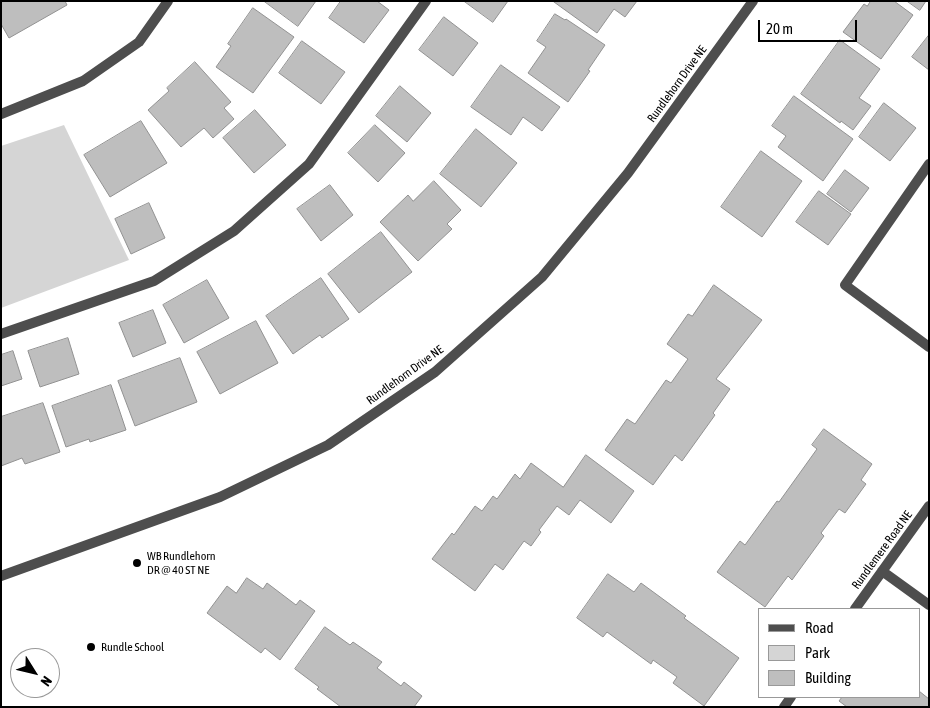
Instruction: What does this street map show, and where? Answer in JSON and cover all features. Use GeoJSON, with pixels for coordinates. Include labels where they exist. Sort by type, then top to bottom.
{"type":"FeatureCollection","features":[{"type":"Feature","properties":{"kind":"street"},"geometry":{"type":"LineString","coordinates":[[1,114],[83,81],[139,42],[168,1]]}},
{"type":"Feature","properties":{"kind":"street"},"geometry":{"type":"LineString","coordinates":[[1,334],[154,281],[234,231],[309,164],[426,1]]}},
{"type":"Feature","properties":{"kind":"street","name":"Rundlehorn Drive NE"},"geometry":{"type":"LineString","coordinates":[[1,576],[220,497],[328,445],[435,372],[542,277],[628,173],[753,1]]}},
{"type":"Feature","properties":{"kind":"street"},"geometry":{"type":"LineString","coordinates":[[929,164],[845,285],[929,347]]}},
{"type":"Feature","properties":{"kind":"street","name":"Rundlemere Road NE"},"geometry":{"type":"LineString","coordinates":[[855,608],[929,506]]}},
{"type":"Feature","properties":{"kind":"street"},"geometry":{"type":"LineString","coordinates":[[882,571],[929,605]]}},
{"type":"Feature","properties":{"kind":"green space"},"geometry":{"type":"Polygon","coordinates":[[[64,125],[129,260],[1,308],[1,146],[64,125]]]}},
{"type":"Feature","properties":{"kind":"building"},"geometry":{"type":"Polygon","coordinates":[[[1,1],[65,1],[67,5],[9,38],[1,24],[1,1]]]}},
{"type":"Feature","properties":{"kind":"building"},"geometry":{"type":"Polygon","coordinates":[[[264,1],[316,1],[298,26],[264,1]]]}},
{"type":"Feature","properties":{"kind":"building"},"geometry":{"type":"Polygon","coordinates":[[[341,1],[377,1],[389,10],[364,43],[329,18],[341,1]]]}},
{"type":"Feature","properties":{"kind":"building"},"geometry":{"type":"Polygon","coordinates":[[[464,1],[508,1],[493,22],[464,1]]]}},
{"type":"Feature","properties":{"kind":"building"},"geometry":{"type":"Polygon","coordinates":[[[637,1],[625,17],[614,9],[597,33],[554,2],[637,1]]]}},
{"type":"Feature","properties":{"kind":"building"},"geometry":{"type":"Polygon","coordinates":[[[871,1],[894,1],[913,15],[881,59],[843,32],[864,4],[867,6],[871,1]]]}},
{"type":"Feature","properties":{"kind":"building"},"geometry":{"type":"Polygon","coordinates":[[[907,1],[926,1],[920,10],[907,1]]]}},
{"type":"Feature","properties":{"kind":"building"},"geometry":{"type":"Polygon","coordinates":[[[253,8],[294,37],[253,93],[216,67],[231,46],[228,44],[253,8]]]}},
{"type":"Feature","properties":{"kind":"building"},"geometry":{"type":"Polygon","coordinates":[[[555,14],[566,19],[605,45],[588,70],[590,71],[568,102],[528,73],[546,47],[537,41],[555,14]]]}},
{"type":"Feature","properties":{"kind":"building"},"geometry":{"type":"Polygon","coordinates":[[[444,17],[478,43],[453,76],[419,50],[444,17]]]}},
{"type":"Feature","properties":{"kind":"building"},"geometry":{"type":"Polygon","coordinates":[[[929,35],[929,70],[912,57],[929,35]]]}},
{"type":"Feature","properties":{"kind":"building"},"geometry":{"type":"Polygon","coordinates":[[[840,40],[880,69],[859,98],[871,106],[853,130],[841,121],[840,123],[801,94],[840,40]]]}},
{"type":"Feature","properties":{"kind":"building"},"geometry":{"type":"Polygon","coordinates":[[[302,41],[345,72],[321,104],[279,73],[302,41]]]}},
{"type":"Feature","properties":{"kind":"building"},"geometry":{"type":"Polygon","coordinates":[[[195,62],[231,102],[224,108],[234,119],[213,138],[204,128],[181,147],[148,110],[169,91],[167,88],[195,62]]]}},
{"type":"Feature","properties":{"kind":"building"},"geometry":{"type":"Polygon","coordinates":[[[501,65],[560,107],[542,131],[523,117],[511,135],[471,107],[501,65]]]}},
{"type":"Feature","properties":{"kind":"building"},"geometry":{"type":"Polygon","coordinates":[[[400,86],[431,113],[407,142],[376,116],[400,86]]]}},
{"type":"Feature","properties":{"kind":"building"},"geometry":{"type":"Polygon","coordinates":[[[794,96],[853,139],[823,181],[778,147],[786,136],[772,126],[794,96]]]}},
{"type":"Feature","properties":{"kind":"building"},"geometry":{"type":"Polygon","coordinates":[[[884,103],[916,128],[890,161],[859,137],[884,103]]]}},
{"type":"Feature","properties":{"kind":"building"},"geometry":{"type":"Polygon","coordinates":[[[255,110],[286,145],[254,173],[223,138],[255,110]]]}},
{"type":"Feature","properties":{"kind":"building"},"geometry":{"type":"Polygon","coordinates":[[[141,121],[167,163],[110,197],[84,155],[141,121]]]}},
{"type":"Feature","properties":{"kind":"building"},"geometry":{"type":"Polygon","coordinates":[[[375,125],[405,153],[378,182],[348,153],[375,125]]]}},
{"type":"Feature","properties":{"kind":"building"},"geometry":{"type":"Polygon","coordinates":[[[476,129],[517,163],[481,207],[440,174],[476,129]]]}},
{"type":"Feature","properties":{"kind":"building"},"geometry":{"type":"Polygon","coordinates":[[[761,151],[802,181],[762,237],[721,207],[761,151]]]}},
{"type":"Feature","properties":{"kind":"building"},"geometry":{"type":"Polygon","coordinates":[[[845,170],[869,188],[851,212],[827,194],[845,170]]]}},
{"type":"Feature","properties":{"kind":"building"},"geometry":{"type":"Polygon","coordinates":[[[434,181],[461,210],[447,224],[452,229],[418,261],[380,222],[408,195],[413,201],[434,181]]]}},
{"type":"Feature","properties":{"kind":"building"},"geometry":{"type":"Polygon","coordinates":[[[330,185],[353,215],[321,241],[297,209],[330,185]]]}},
{"type":"Feature","properties":{"kind":"building"},"geometry":{"type":"Polygon","coordinates":[[[819,191],[851,214],[828,245],[796,222],[819,191]]]}},
{"type":"Feature","properties":{"kind":"building"},"geometry":{"type":"Polygon","coordinates":[[[149,203],[165,238],[131,254],[115,219],[149,203]]]}},
{"type":"Feature","properties":{"kind":"building"},"geometry":{"type":"Polygon","coordinates":[[[381,232],[412,272],[359,313],[328,274],[381,232]]]}},
{"type":"Feature","properties":{"kind":"building"},"geometry":{"type":"Polygon","coordinates":[[[321,278],[349,319],[322,338],[320,335],[293,354],[266,316],[321,278]]]}},
{"type":"Feature","properties":{"kind":"building"},"geometry":{"type":"Polygon","coordinates":[[[207,280],[229,318],[184,343],[163,305],[207,280]]]}},
{"type":"Feature","properties":{"kind":"building"},"geometry":{"type":"Polygon","coordinates":[[[714,285],[762,320],[716,379],[730,389],[713,413],[715,415],[682,461],[675,455],[653,485],[605,450],[627,419],[635,424],[666,380],[671,383],[688,359],[667,344],[688,314],[692,316],[714,285]]]}},
{"type":"Feature","properties":{"kind":"building"},"geometry":{"type":"Polygon","coordinates":[[[153,310],[166,343],[133,357],[119,323],[153,310]]]}},
{"type":"Feature","properties":{"kind":"building"},"geometry":{"type":"Polygon","coordinates":[[[256,321],[278,363],[220,394],[197,352],[256,321]]]}},
{"type":"Feature","properties":{"kind":"building"},"geometry":{"type":"Polygon","coordinates":[[[68,338],[79,374],[40,387],[28,351],[68,338]]]}},
{"type":"Feature","properties":{"kind":"building"},"geometry":{"type":"Polygon","coordinates":[[[13,351],[22,379],[1,386],[1,355],[13,351]]]}},
{"type":"Feature","properties":{"kind":"building"},"geometry":{"type":"Polygon","coordinates":[[[180,358],[197,402],[135,426],[118,381],[180,358]]]}},
{"type":"Feature","properties":{"kind":"building"},"geometry":{"type":"Polygon","coordinates":[[[111,385],[126,430],[90,442],[89,439],[66,447],[52,406],[111,385]]]}},
{"type":"Feature","properties":{"kind":"building"},"geometry":{"type":"Polygon","coordinates":[[[43,403],[60,452],[25,464],[22,458],[1,466],[1,417],[43,403]]]}},
{"type":"Feature","properties":{"kind":"building"},"geometry":{"type":"Polygon","coordinates":[[[824,429],[872,464],[861,480],[866,484],[845,513],[839,509],[821,533],[824,536],[792,580],[788,576],[765,607],[717,572],[740,541],[745,545],[777,501],[779,502],[817,449],[812,445],[824,429]]]}},
{"type":"Feature","properties":{"kind":"building"},"geometry":{"type":"Polygon","coordinates":[[[586,455],[634,491],[611,523],[580,500],[569,515],[557,506],[539,530],[541,532],[531,546],[524,541],[503,570],[495,564],[475,591],[432,559],[452,533],[454,535],[475,506],[482,511],[493,496],[497,499],[515,474],[520,479],[531,463],[563,487],[586,455]]]}},
{"type":"Feature","properties":{"kind":"building"},"geometry":{"type":"Polygon","coordinates":[[[608,574],[634,592],[641,583],[686,616],[684,618],[739,658],[704,706],[673,683],[677,677],[653,660],[651,664],[607,632],[603,637],[577,618],[608,574]]]}},
{"type":"Feature","properties":{"kind":"building"},"geometry":{"type":"Polygon","coordinates":[[[247,578],[263,589],[267,583],[296,605],[300,600],[315,611],[280,660],[265,648],[261,653],[207,613],[227,586],[236,593],[247,578]]]}},
{"type":"Feature","properties":{"kind":"building"},"geometry":{"type":"Polygon","coordinates":[[[325,627],[350,645],[353,642],[382,662],[377,668],[401,686],[404,682],[422,696],[414,707],[341,707],[317,689],[319,687],[295,669],[325,627]]]}},
{"type":"Feature","properties":{"kind":"building"},"geometry":{"type":"Polygon","coordinates":[[[920,692],[929,699],[929,707],[847,707],[839,701],[841,698],[920,698],[920,692]]]}},
{"type":"Feature","properties":{"kind":"place","name":"WB Rundlehorn DR @ 40 ST NE"},"geometry":{"type":"Point","coordinates":[137,563]}},
{"type":"Feature","properties":{"kind":"place","name":"Rundle School"},"geometry":{"type":"Point","coordinates":[91,647]}}]}
